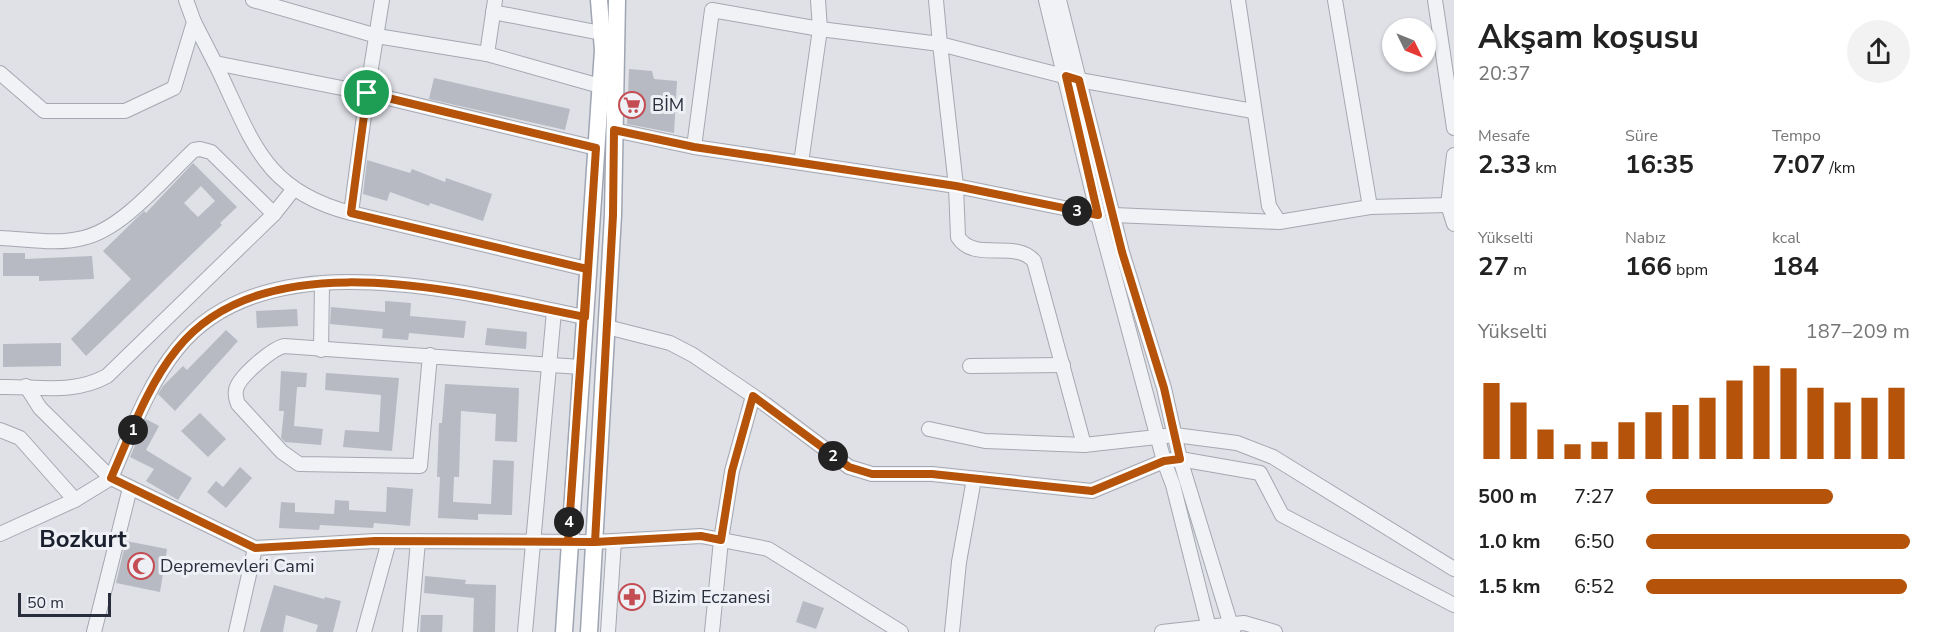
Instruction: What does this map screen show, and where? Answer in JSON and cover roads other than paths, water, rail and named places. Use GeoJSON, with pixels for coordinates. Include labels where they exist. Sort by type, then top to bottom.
{"type":"FeatureCollection","features":[{"type":"Feature","properties":{"kind":"main road"},"geometry":{"type":"LineString","coordinates":[[564,632],[568,542],[600,86],[602,33],[599,0]]}},
{"type":"Feature","properties":{"kind":"main road"},"geometry":{"type":"LineString","coordinates":[[589,632],[607,327],[617,0]]}},
{"type":"Feature","properties":{"kind":"street"},"geometry":{"type":"LineString","coordinates":[[186,0],[263,160],[293,190],[314,202],[351,213],[587,269]]}},
{"type":"Feature","properties":{"kind":"street"},"geometry":{"type":"LineString","coordinates":[[253,0],[282,4],[377,36],[487,54],[600,86]]}},
{"type":"Feature","properties":{"kind":"street"},"geometry":{"type":"LineString","coordinates":[[351,213],[382,0]]}},
{"type":"Feature","properties":{"kind":"street"},"geometry":{"type":"LineString","coordinates":[[801,163],[820,29],[818,0]]}},
{"type":"Feature","properties":{"kind":"street"},"geometry":{"type":"LineString","coordinates":[[936,0],[956,186],[956,232],[961,242],[971,248],[1024,253],[1034,261],[1084,445]]}},
{"type":"Feature","properties":{"kind":"street"},"geometry":{"type":"LineString","coordinates":[[1046,0],[1114,215],[1122,252],[1164,388],[1180,459],[1232,628]]}},
{"type":"Feature","properties":{"kind":"street"},"geometry":{"type":"LineString","coordinates":[[1059,0],[1098,215],[1164,461],[1173,485],[1210,630]]}},
{"type":"Feature","properties":{"kind":"street"},"geometry":{"type":"LineString","coordinates":[[1238,0],[1269,206],[1279,222]]}},
{"type":"Feature","properties":{"kind":"street"},"geometry":{"type":"LineString","coordinates":[[1335,0],[1370,207]]}},
{"type":"Feature","properties":{"kind":"street"},"geometry":{"type":"LineString","coordinates":[[1435,0],[1454,128]]}},
{"type":"Feature","properties":{"kind":"street"},"geometry":{"type":"LineString","coordinates":[[694,147],[711,5],[820,29],[940,44],[1072,78],[1253,111]]}},
{"type":"Feature","properties":{"kind":"street"},"geometry":{"type":"LineString","coordinates":[[487,54],[494,6],[602,33]]}},
{"type":"Feature","properties":{"kind":"street"},"geometry":{"type":"LineString","coordinates":[[0,73],[44,111],[125,111],[174,88],[195,22]]}},
{"type":"Feature","properties":{"kind":"street"},"geometry":{"type":"LineString","coordinates":[[215,63],[367,93],[596,148]]}},
{"type":"Feature","properties":{"kind":"street"},"geometry":{"type":"LineString","coordinates":[[614,130],[694,147],[956,186],[1098,215]]}},
{"type":"Feature","properties":{"kind":"street"},"geometry":{"type":"LineString","coordinates":[[0,238],[65,241],[100,232],[117,223],[194,150],[200,149],[211,152],[274,214]]}},
{"type":"Feature","properties":{"kind":"street"},"geometry":{"type":"LineString","coordinates":[[1454,155],[1448,206],[1454,224]]}},
{"type":"Feature","properties":{"kind":"street"},"geometry":{"type":"LineString","coordinates":[[0,387],[26,386],[63,390],[81,387],[107,376],[274,214],[293,190]]}},
{"type":"Feature","properties":{"kind":"street"},"geometry":{"type":"LineString","coordinates":[[1114,215],[1279,222],[1370,207],[1448,206]]}},
{"type":"Feature","properties":{"kind":"street"},"geometry":{"type":"LineString","coordinates":[[0,534],[75,500],[111,478],[160,372],[177,348],[198,327],[239,301],[262,292],[322,285],[398,282],[585,317]]}},
{"type":"Feature","properties":{"kind":"street"},"geometry":{"type":"LineString","coordinates":[[321,350],[322,285]]}},
{"type":"Feature","properties":{"kind":"street"},"geometry":{"type":"LineString","coordinates":[[525,632],[554,311]]}},
{"type":"Feature","properties":{"kind":"street"},"geometry":{"type":"LineString","coordinates":[[607,327],[670,344],[693,355],[849,467],[872,474],[932,474],[1092,491],[1164,461],[1180,459],[1260,473],[1282,514],[1453,607]]}},
{"type":"Feature","properties":{"kind":"street"},"geometry":{"type":"LineString","coordinates":[[430,355],[420,466],[310,466],[299,464],[282,452],[238,404],[236,389],[271,351],[278,348],[430,355],[580,367]]}},
{"type":"Feature","properties":{"kind":"street"},"geometry":{"type":"LineString","coordinates":[[970,366],[1063,365]]}},
{"type":"Feature","properties":{"kind":"street"},"geometry":{"type":"LineString","coordinates":[[26,386],[40,408],[111,478],[255,548],[389,541],[595,542],[701,536],[768,549],[901,632]]}},
{"type":"Feature","properties":{"kind":"street"},"geometry":{"type":"LineString","coordinates":[[712,632],[721,540],[732,471],[753,396]]}},
{"type":"Feature","properties":{"kind":"street"},"geometry":{"type":"LineString","coordinates":[[928,429],[985,441],[1084,445],[1175,435],[1237,443],[1273,457],[1454,569]]}},
{"type":"Feature","properties":{"kind":"street"},"geometry":{"type":"LineString","coordinates":[[0,430],[20,438],[75,500]]}},
{"type":"Feature","properties":{"kind":"street"},"geometry":{"type":"LineString","coordinates":[[952,632],[959,562],[974,479]]}},
{"type":"Feature","properties":{"kind":"street"},"geometry":{"type":"LineString","coordinates":[[94,632],[130,488]]}},
{"type":"Feature","properties":{"kind":"street"},"geometry":{"type":"LineString","coordinates":[[363,632],[389,541]]}},
{"type":"Feature","properties":{"kind":"street"},"geometry":{"type":"LineString","coordinates":[[608,632],[614,541]]}},
{"type":"Feature","properties":{"kind":"street"},"geometry":{"type":"LineString","coordinates":[[410,632],[418,542]]}},
{"type":"Feature","properties":{"kind":"street"},"geometry":{"type":"LineString","coordinates":[[236,632],[255,548]]}},
{"type":"Feature","properties":{"kind":"street"},"geometry":{"type":"LineString","coordinates":[[1162,632],[1257,625],[1275,632]]}},
{"type":"Feature","properties":{"kind":"place","name":"BİM"},"geometry":{"type":"Point","coordinates":[632,105]}},
{"type":"Feature","properties":{"kind":"place","name":"Depremevleri Cami"},"geometry":{"type":"Point","coordinates":[141,566]}},
{"type":"Feature","properties":{"kind":"place","name":"Bizim Eczanesi"},"geometry":{"type":"Point","coordinates":[632,597]}},
{"type":"Feature","properties":{"kind":"district","name":"Bozkurt"},"geometry":{"type":"Point","coordinates":[83,539]}}]}
